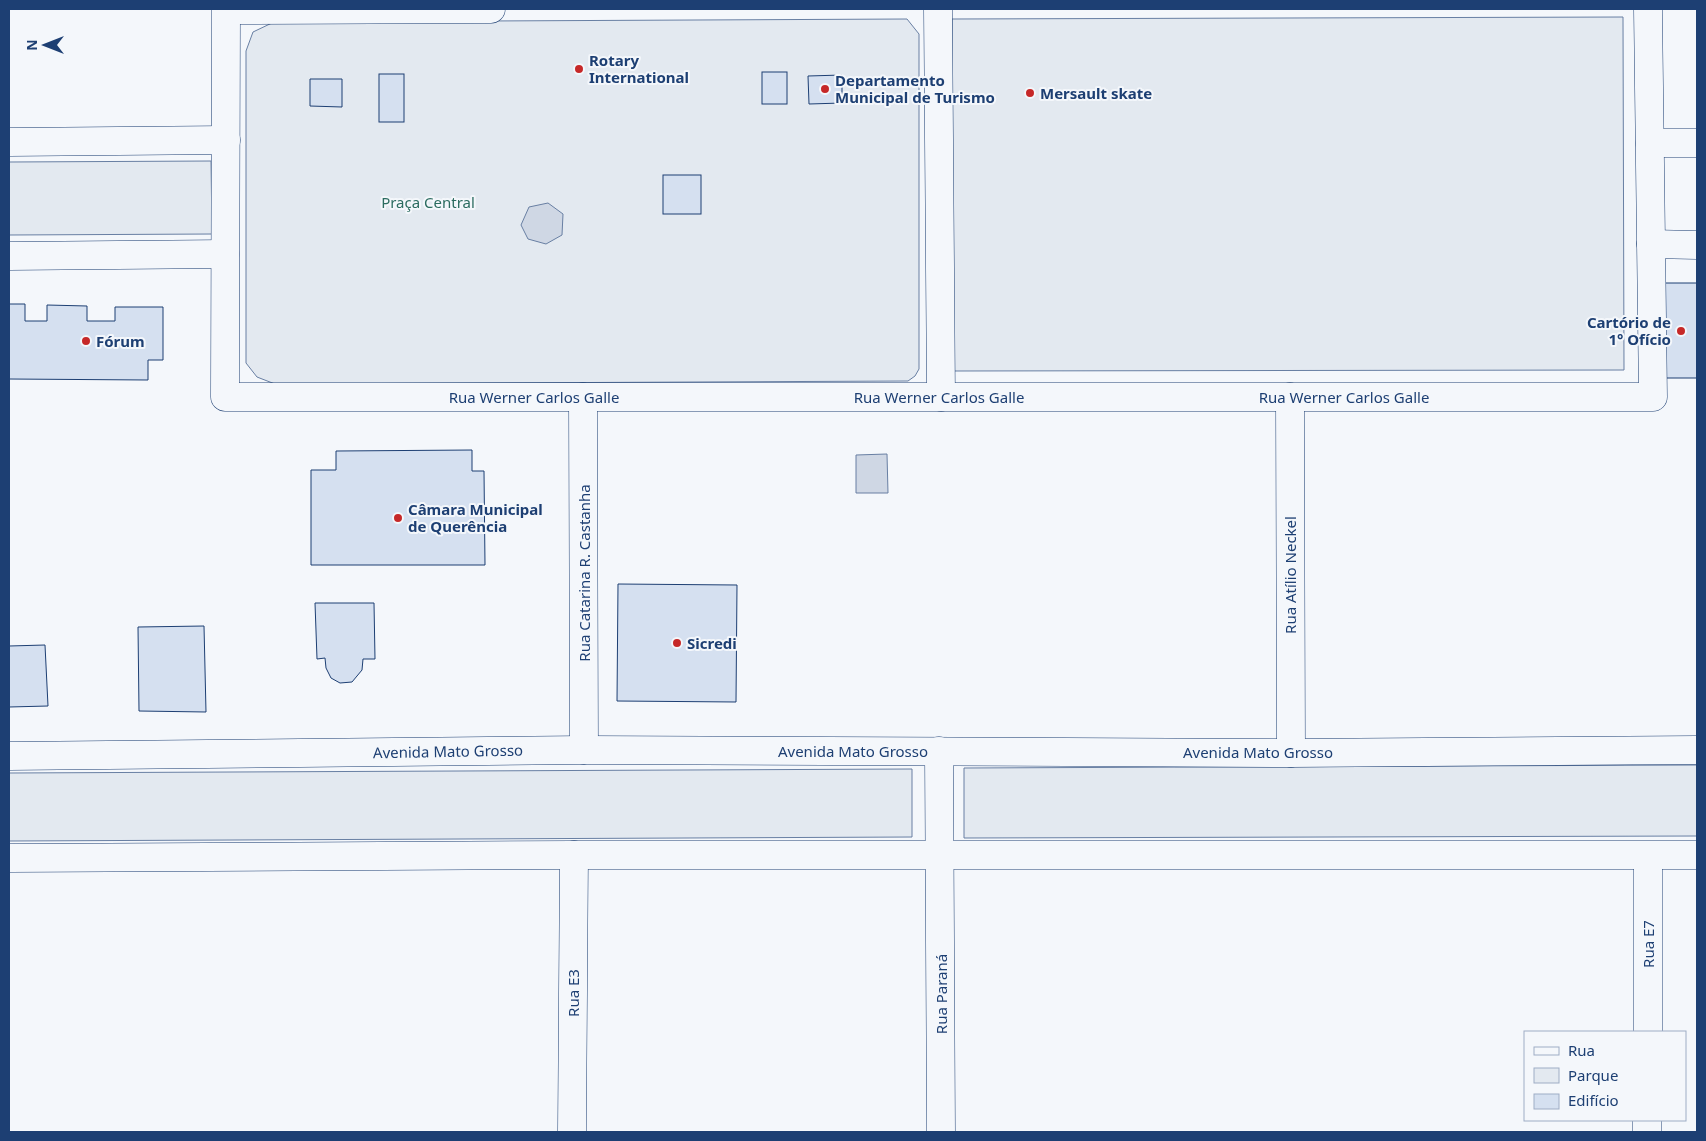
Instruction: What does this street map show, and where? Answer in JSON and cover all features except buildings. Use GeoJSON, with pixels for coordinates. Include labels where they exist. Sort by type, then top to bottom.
{"type":"FeatureCollection","features":[{"type":"Feature","properties":{"kind":"street"},"geometry":{"type":"LineString","coordinates":[[9,256],[225,254],[226,10],[491,9]]}},
{"type":"Feature","properties":{"kind":"street"},"geometry":{"type":"LineString","coordinates":[[938,9],[942,397]]}},
{"type":"Feature","properties":{"kind":"street"},"geometry":{"type":"LineString","coordinates":[[1648,9],[1651,244],[1697,244]]}},
{"type":"Feature","properties":{"kind":"street"},"geometry":{"type":"LineString","coordinates":[[9,142],[226,140]]}},
{"type":"Feature","properties":{"kind":"street"},"geometry":{"type":"LineString","coordinates":[[1650,143],[1697,143]]}},
{"type":"Feature","properties":{"kind":"street","name":"Rua Werner Carlos Galle"},"geometry":{"type":"LineString","coordinates":[[225,254],[225,397],[1653,397],[1651,244]]}},
{"type":"Feature","properties":{"kind":"street","name":"Rua Catarina R. Castanha"},"geometry":{"type":"LineString","coordinates":[[583,397],[584,750]]}},
{"type":"Feature","properties":{"kind":"street","name":"Rua Atílio Neckel"},"geometry":{"type":"LineString","coordinates":[[1290,397],[1291,753]]}},
{"type":"Feature","properties":{"kind":"street","name":"Avenida Mato Grosso"},"geometry":{"type":"LineString","coordinates":[[9,756],[584,750],[1291,753],[1697,750]]}},
{"type":"Feature","properties":{"kind":"street","name":"Rua Paraná"},"geometry":{"type":"LineString","coordinates":[[939,751],[941,1132]]}},
{"type":"Feature","properties":{"kind":"street"},"geometry":{"type":"LineString","coordinates":[[9,858],[574,855],[1697,855]]}},
{"type":"Feature","properties":{"kind":"street","name":"Rua E3"},"geometry":{"type":"LineString","coordinates":[[572,1132],[574,855]]}},
{"type":"Feature","properties":{"kind":"street","name":"Rua E7"},"geometry":{"type":"LineString","coordinates":[[1648,856],[1648,1031]]}},
{"type":"Feature","properties":{"kind":"green space"},"geometry":{"type":"Polygon","coordinates":[[[1623,17],[1624,370],[952,371],[952,19],[1623,17]]]}},
{"type":"Feature","properties":{"kind":"green space","name":"Praça Central"},"geometry":{"type":"Polygon","coordinates":[[[907,19],[919,34],[919,369],[915,376],[908,381],[275,384],[257,377],[246,363],[246,51],[253,32],[274,22],[907,19]]]}},
{"type":"Feature","properties":{"kind":"green space"},"geometry":{"type":"Polygon","coordinates":[[[211,161],[212,234],[9,235],[9,162],[211,161]]]}},
{"type":"Feature","properties":{"kind":"green space"},"geometry":{"type":"Polygon","coordinates":[[[1697,765],[1697,836],[964,838],[964,768],[1697,765]]]}},
{"type":"Feature","properties":{"kind":"green space"},"geometry":{"type":"Polygon","coordinates":[[[912,769],[912,837],[9,841],[9,773],[912,769]]]}},
{"type":"Feature","properties":{"kind":"shaded area"},"geometry":{"type":"Polygon","coordinates":[[[548,203],[563,214],[562,235],[546,244],[528,239],[521,225],[529,207],[548,203]]]}},
{"type":"Feature","properties":{"kind":"shaded area"},"geometry":{"type":"Polygon","coordinates":[[[887,454],[888,493],[856,493],[856,455],[887,454]]]}},
{"type":"Feature","properties":{"kind":"place","name":"Rotary International"},"geometry":{"type":"Point","coordinates":[579,69]}},
{"type":"Feature","properties":{"kind":"place","name":"Departamento Municipal de Turismo"},"geometry":{"type":"Point","coordinates":[825,89]}},
{"type":"Feature","properties":{"kind":"place","name":"Mersault skate"},"geometry":{"type":"Point","coordinates":[1030,93]}},
{"type":"Feature","properties":{"kind":"place","name":"Cartório de 1° Ofício"},"geometry":{"type":"Point","coordinates":[1681,331]}},
{"type":"Feature","properties":{"kind":"place","name":"Fórum"},"geometry":{"type":"Point","coordinates":[86,341]}},
{"type":"Feature","properties":{"kind":"place","name":"Câmara Municipal de Querência"},"geometry":{"type":"Point","coordinates":[398,518]}},
{"type":"Feature","properties":{"kind":"place","name":"Sicredi"},"geometry":{"type":"Point","coordinates":[677,643]}}]}
